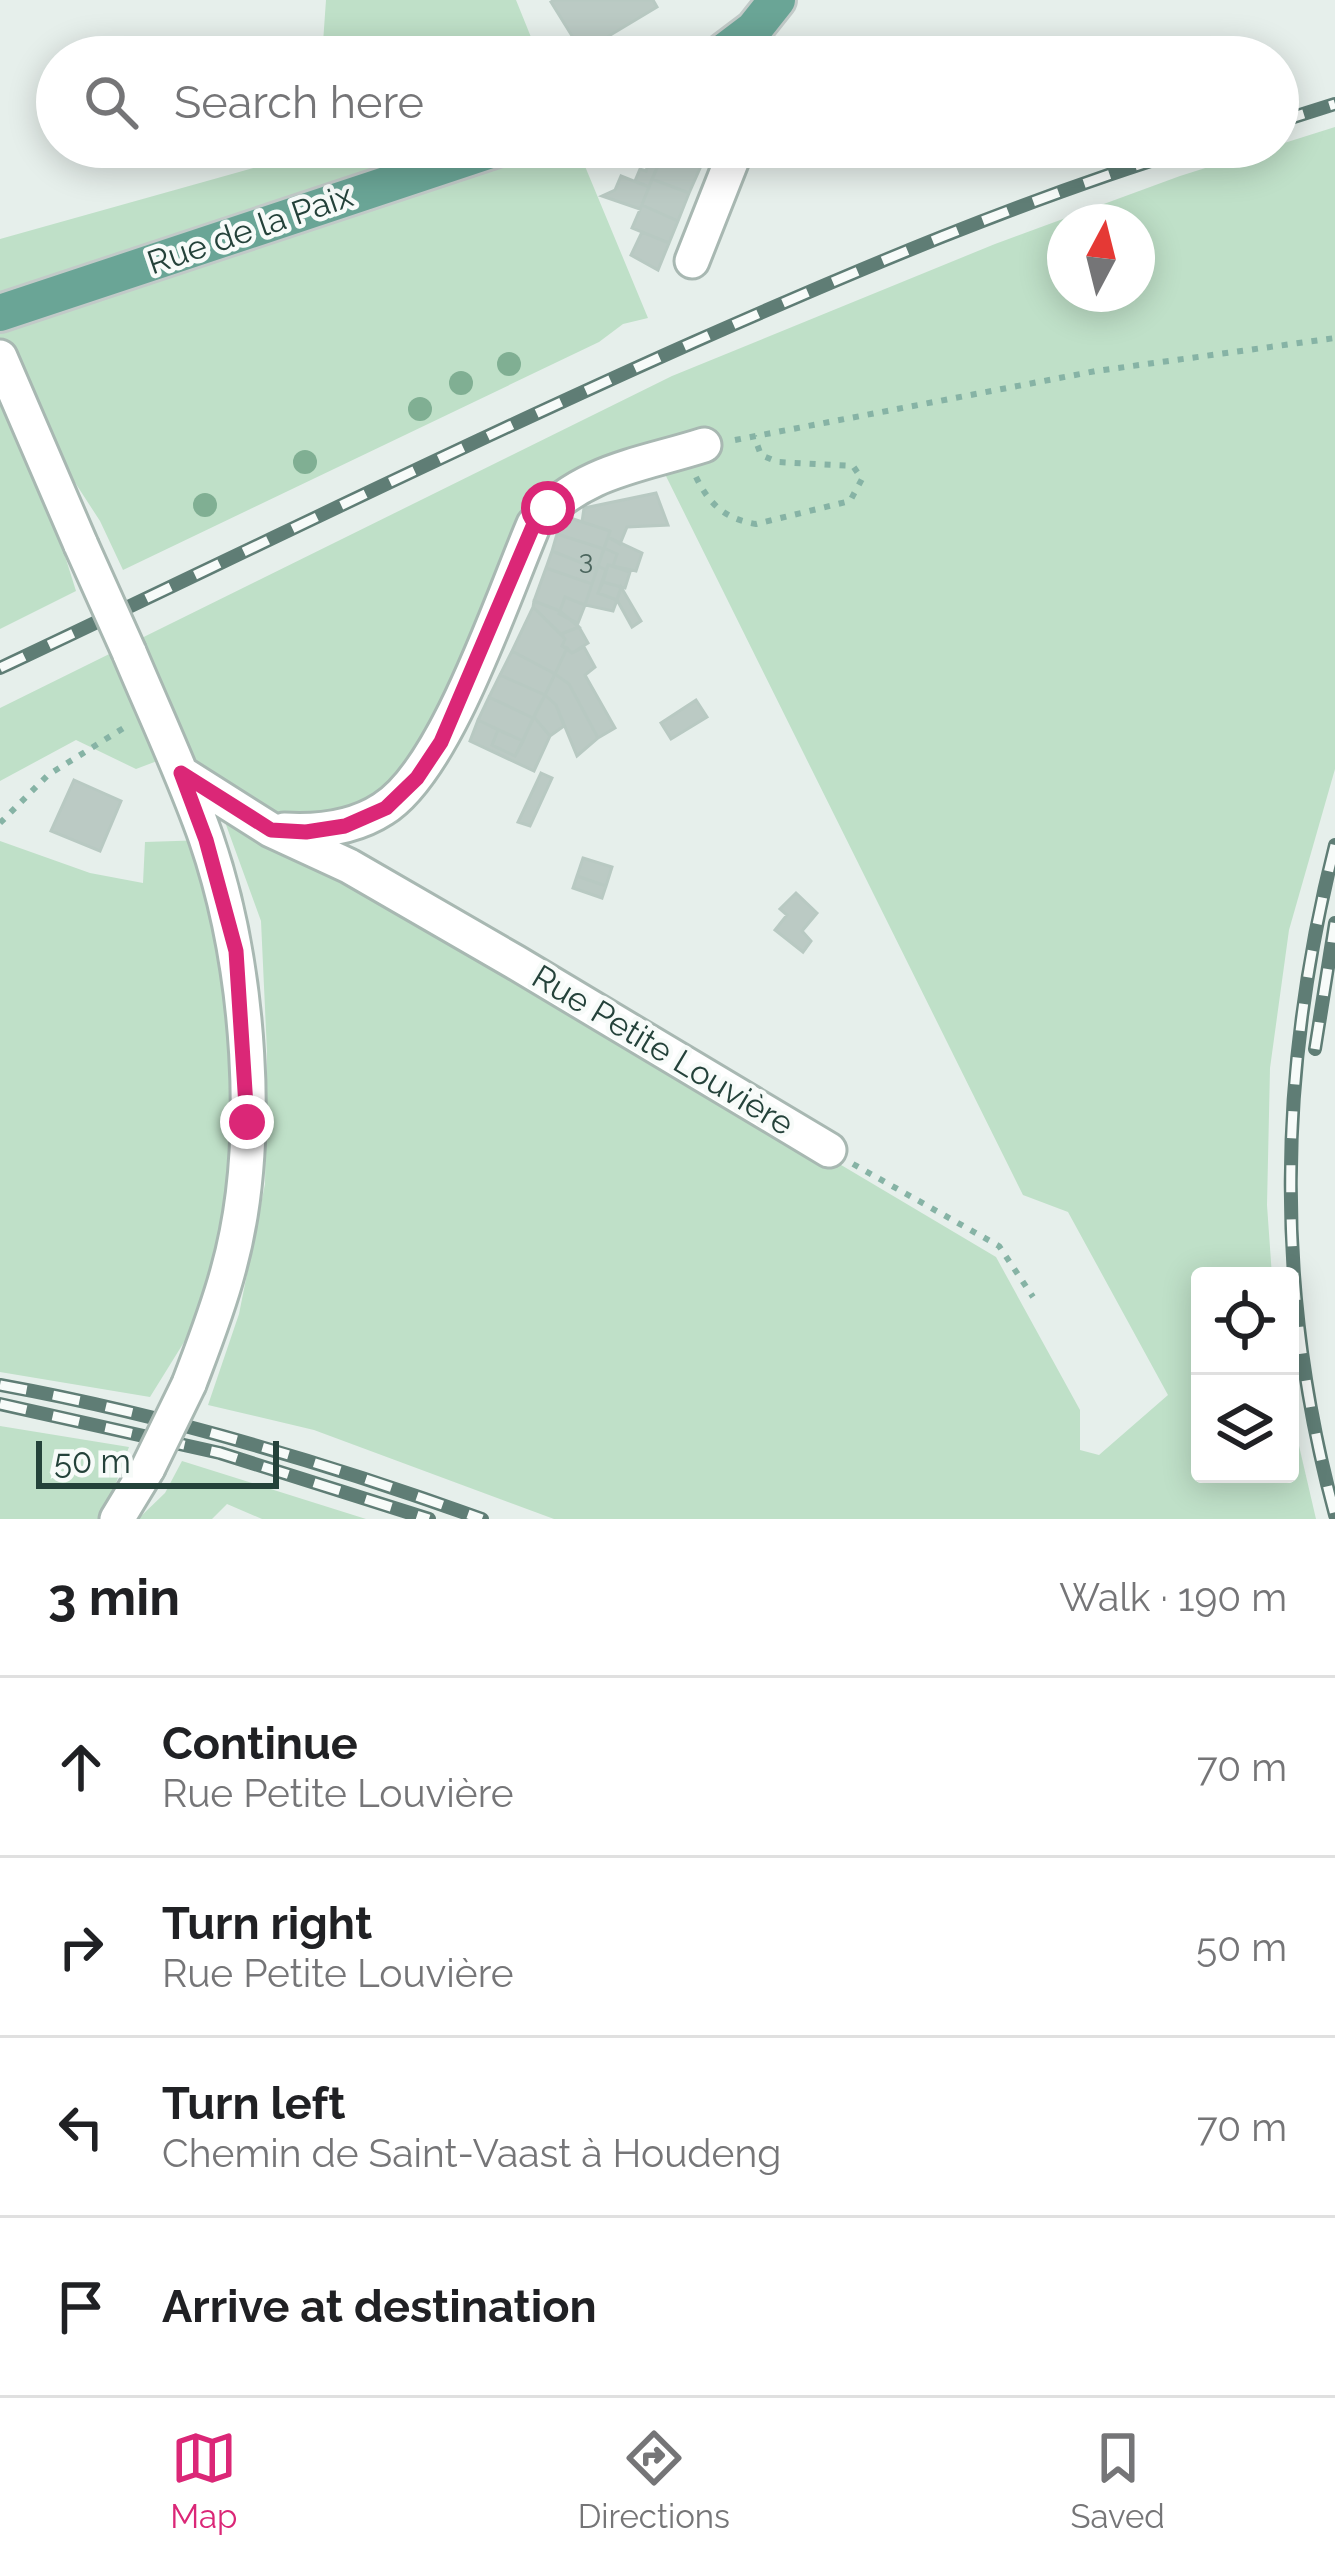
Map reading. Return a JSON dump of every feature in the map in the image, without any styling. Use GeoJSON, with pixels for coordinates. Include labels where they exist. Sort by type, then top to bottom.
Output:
{"type":"FeatureCollection","features":[{"type":"Feature","properties":{"kind":"main road"},"geometry":{"type":"LineString","coordinates":[[760,36],[777,0]]}},
{"type":"Feature","properties":{"kind":"main road","name":"Rue de la Paix"},"geometry":{"type":"LineString","coordinates":[[0,313],[437,168]]}},
{"type":"Feature","properties":{"kind":"street"},"geometry":{"type":"LineString","coordinates":[[692,261],[729,168]]}},
{"type":"Feature","properties":{"kind":"street"},"geometry":{"type":"LineString","coordinates":[[0,357],[181,773],[206,840],[236,951],[247,1122],[230,1268],[189,1384],[117,1519]]}},
{"type":"Feature","properties":{"kind":"street"},"geometry":{"type":"LineString","coordinates":[[271,830],[306,832],[345,826],[386,808],[417,778],[441,742],[534,524],[570,489],[595,476],[700,461]]}},
{"type":"Feature","properties":{"kind":"street","name":"Rue Petite Louvière"},"geometry":{"type":"LineString","coordinates":[[181,773],[271,830],[349,866],[830,1150]]}},
{"type":"Feature","properties":{"kind":"path"},"geometry":{"type":"LineString","coordinates":[[700,461],[707,501],[742,522],[756,524],[850,501],[862,479],[853,466],[778,462],[761,454],[754,436],[1096,371],[1335,338]]}},
{"type":"Feature","properties":{"kind":"path"},"geometry":{"type":"LineString","coordinates":[[0,823],[48,775],[87,747],[155,714]]}},
{"type":"Feature","properties":{"kind":"path","name":"Rue Petite Louvière"},"geometry":{"type":"LineString","coordinates":[[830,1150],[999,1246],[1033,1297]]}},
{"type":"Feature","properties":{"kind":"green space"},"geometry":{"type":"Polygon","coordinates":[[[326,0],[516,0],[531,36],[323,36],[326,0]]]}},
{"type":"Feature","properties":{"kind":"green space"},"geometry":{"type":"Polygon","coordinates":[[[1335,127],[1335,769],[1289,930],[1270,1068],[1267,1205],[1271,1267],[1191,1267],[1191,1483],[1299,1483],[1299,1446],[1316,1519],[554,1519],[314,1430],[208,1405],[239,1314],[265,1184],[267,1052],[261,921],[225,822],[343,869],[996,1257],[1080,1410],[1080,1450],[1099,1455],[1168,1395],[1068,1212],[1023,1195],[658,460],[570,489],[417,778],[306,831],[173,755],[136,769],[76,740],[0,781],[0,708],[672,376],[1047,225],[1047,312],[1155,312],[1155,204],[1104,204],[1205,168],[1299,168],[1299,138],[1335,127]]]}},
{"type":"Feature","properties":{"kind":"green space"},"geometry":{"type":"Polygon","coordinates":[[[253,168],[586,168],[648,318],[623,324],[599,342],[123,570],[100,521],[11,384],[76,591],[0,629],[0,239],[253,168]]]}},
{"type":"Feature","properties":{"kind":"green space"},"geometry":{"type":"Polygon","coordinates":[[[206,840],[236,951],[230,1268],[150,1397],[0,1372],[0,841],[90,873],[143,883],[145,842],[206,840]]]}},
{"type":"Feature","properties":{"kind":"green space"},"geometry":{"type":"Polygon","coordinates":[[[0,1426],[129,1447],[103,1519],[0,1519],[0,1426]]]}},
{"type":"Feature","properties":{"kind":"green space"},"geometry":{"type":"Polygon","coordinates":[[[182,1461],[366,1519],[262,1519],[227,1504],[212,1519],[138,1519],[165,1493],[182,1461]]]}},
{"type":"Feature","properties":{"kind":"building"},"geometry":{"type":"Polygon","coordinates":[[[653,0],[657,7],[609,36],[572,36],[551,2],[653,0]]]}},
{"type":"Feature","properties":{"kind":"building"},"geometry":{"type":"Polygon","coordinates":[[[657,168],[700,168],[689,193],[652,179],[657,168]]]}},
{"type":"Feature","properties":{"kind":"building"},"geometry":{"type":"Polygon","coordinates":[[[657,168],[649,187],[635,181],[640,169],[657,168]]]}},
{"type":"Feature","properties":{"kind":"building"},"geometry":{"type":"Polygon","coordinates":[[[621,176],[649,187],[640,209],[602,196],[615,190],[621,176]]]}},
{"type":"Feature","properties":{"kind":"building"},"geometry":{"type":"Polygon","coordinates":[[[652,179],[689,193],[678,221],[642,205],[652,179]]]}},
{"type":"Feature","properties":{"kind":"building"},"geometry":{"type":"Polygon","coordinates":[[[642,205],[678,221],[669,243],[632,228],[642,205]]]}},
{"type":"Feature","properties":{"kind":"building"},"geometry":{"type":"Polygon","coordinates":[[[642,232],[669,243],[658,270],[631,255],[642,232]]]}},
{"type":"Feature","properties":{"kind":"building"},"geometry":{"type":"Polygon","coordinates":[[[656,493],[668,525],[627,527],[620,544],[608,537],[610,531],[582,522],[584,508],[656,493]]]}},
{"type":"Feature","properties":{"kind":"building"},"geometry":{"type":"Polygon","coordinates":[[[564,516],[610,531],[604,549],[557,534],[564,516]]]}},
{"type":"Feature","properties":{"kind":"building"},"geometry":{"type":"Polygon","coordinates":[[[557,534],[604,549],[597,569],[552,551],[557,534]]]}},
{"type":"Feature","properties":{"kind":"building"},"geometry":{"type":"Polygon","coordinates":[[[608,537],[642,553],[636,571],[613,566],[617,554],[604,548],[608,537]]]}},
{"type":"Feature","properties":{"kind":"building"},"geometry":{"type":"Polygon","coordinates":[[[604,548],[617,554],[606,570],[598,566],[604,548]]]}},
{"type":"Feature","properties":{"kind":"building"},"geometry":{"type":"Polygon","coordinates":[[[552,551],[597,569],[592,584],[546,568],[552,551]]]}},
{"type":"Feature","properties":{"kind":"building"},"geometry":{"type":"Polygon","coordinates":[[[608,565],[630,572],[625,588],[603,582],[608,565]]]}},
{"type":"Feature","properties":{"kind":"building"},"geometry":{"type":"Polygon","coordinates":[[[598,566],[606,570],[598,593],[617,600],[613,611],[585,605],[598,566]]]}},
{"type":"Feature","properties":{"kind":"building"},"geometry":{"type":"Polygon","coordinates":[[[546,568],[592,584],[585,605],[565,597],[560,611],[534,601],[546,568]]]}},
{"type":"Feature","properties":{"kind":"building"},"geometry":{"type":"Polygon","coordinates":[[[603,582],[621,587],[617,600],[598,593],[603,582]]]}},
{"type":"Feature","properties":{"kind":"building"},"geometry":{"type":"Polygon","coordinates":[[[621,587],[641,621],[632,627],[617,600],[621,587]]]}},
{"type":"Feature","properties":{"kind":"building"},"geometry":{"type":"Polygon","coordinates":[[[565,597],[585,605],[578,623],[559,614],[565,597]]]}},
{"type":"Feature","properties":{"kind":"building"},"geometry":{"type":"Polygon","coordinates":[[[534,601],[560,611],[579,627],[561,634],[533,607],[534,601]]]}},
{"type":"Feature","properties":{"kind":"building"},"geometry":{"type":"Polygon","coordinates":[[[533,607],[565,639],[562,646],[567,648],[555,674],[512,651],[533,607]]]}},
{"type":"Feature","properties":{"kind":"building"},"geometry":{"type":"Polygon","coordinates":[[[579,627],[588,643],[572,653],[562,646],[561,634],[579,627]]]}},
{"type":"Feature","properties":{"kind":"building"},"geometry":{"type":"Polygon","coordinates":[[[584,647],[595,667],[585,675],[615,728],[598,738],[569,684],[555,674],[567,648],[572,653],[584,647]]]}},
{"type":"Feature","properties":{"kind":"building"},"geometry":{"type":"Polygon","coordinates":[[[512,651],[555,674],[545,695],[500,675],[512,651]]]}},
{"type":"Feature","properties":{"kind":"building"},"geometry":{"type":"Polygon","coordinates":[[[555,674],[569,684],[598,738],[577,756],[556,705],[545,695],[555,674]]]}},
{"type":"Feature","properties":{"kind":"building"},"geometry":{"type":"Polygon","coordinates":[[[500,675],[545,695],[533,718],[489,697],[500,675]]]}},
{"type":"Feature","properties":{"kind":"building"},"geometry":{"type":"Polygon","coordinates":[[[545,695],[556,705],[564,726],[550,736],[534,717],[545,695]]]}},
{"type":"Feature","properties":{"kind":"building"},"geometry":{"type":"Polygon","coordinates":[[[489,697],[533,718],[523,741],[478,720],[489,697]]]}},
{"type":"Feature","properties":{"kind":"building"},"geometry":{"type":"Polygon","coordinates":[[[696,700],[707,717],[671,739],[661,723],[696,700]]]}},
{"type":"Feature","properties":{"kind":"building"},"geometry":{"type":"Polygon","coordinates":[[[534,717],[550,736],[534,771],[470,741],[478,720],[498,730],[492,745],[515,756],[534,717]]]}},
{"type":"Feature","properties":{"kind":"building"},"geometry":{"type":"Polygon","coordinates":[[[498,730],[523,741],[515,756],[492,745],[498,730]]]}},
{"type":"Feature","properties":{"kind":"building"},"geometry":{"type":"Polygon","coordinates":[[[541,773],[552,778],[530,826],[518,822],[541,773]]]}},
{"type":"Feature","properties":{"kind":"building"},"geometry":{"type":"Polygon","coordinates":[[[74,780],[121,801],[100,851],[51,831],[74,780]]]}},
{"type":"Feature","properties":{"kind":"building"},"geometry":{"type":"Polygon","coordinates":[[[583,858],[612,867],[606,886],[577,876],[583,858]]]}},
{"type":"Feature","properties":{"kind":"building"},"geometry":{"type":"Polygon","coordinates":[[[577,876],[606,886],[602,898],[573,888],[577,876]]]}},
{"type":"Feature","properties":{"kind":"building"},"geometry":{"type":"Polygon","coordinates":[[[796,893],[817,913],[802,931],[811,941],[803,952],[775,930],[787,915],[780,909],[796,893]]]}},
{"type":"Feature","properties":{"kind":"railway"},"geometry":{"type":"LineString","coordinates":[[1299,115],[1335,104]]}},
{"type":"Feature","properties":{"kind":"railway"},"geometry":{"type":"LineString","coordinates":[[0,668],[519,421],[755,315],[879,262],[1128,168]]}},
{"type":"Feature","properties":{"kind":"railway"},"geometry":{"type":"LineString","coordinates":[[1335,845],[1302,1013],[1291,1180],[1301,1347],[1335,1515]]}},
{"type":"Feature","properties":{"kind":"railway"},"geometry":{"type":"LineString","coordinates":[[1315,1049],[1335,923]]}},
{"type":"Feature","properties":{"kind":"railway"},"geometry":{"type":"LineString","coordinates":[[0,1385],[244,1442],[482,1519]]}},
{"type":"Feature","properties":{"kind":"railway"},"geometry":{"type":"LineString","coordinates":[[0,1404],[220,1453],[429,1519]]}},
{"type":"Feature","properties":{"kind":"route"},"geometry":{"type":"LineString","coordinates":[[247,1122],[236,951],[223,895],[181,773],[271,830],[306,832],[345,826],[386,808],[417,778],[441,742],[534,524],[548,508]]}}]}
